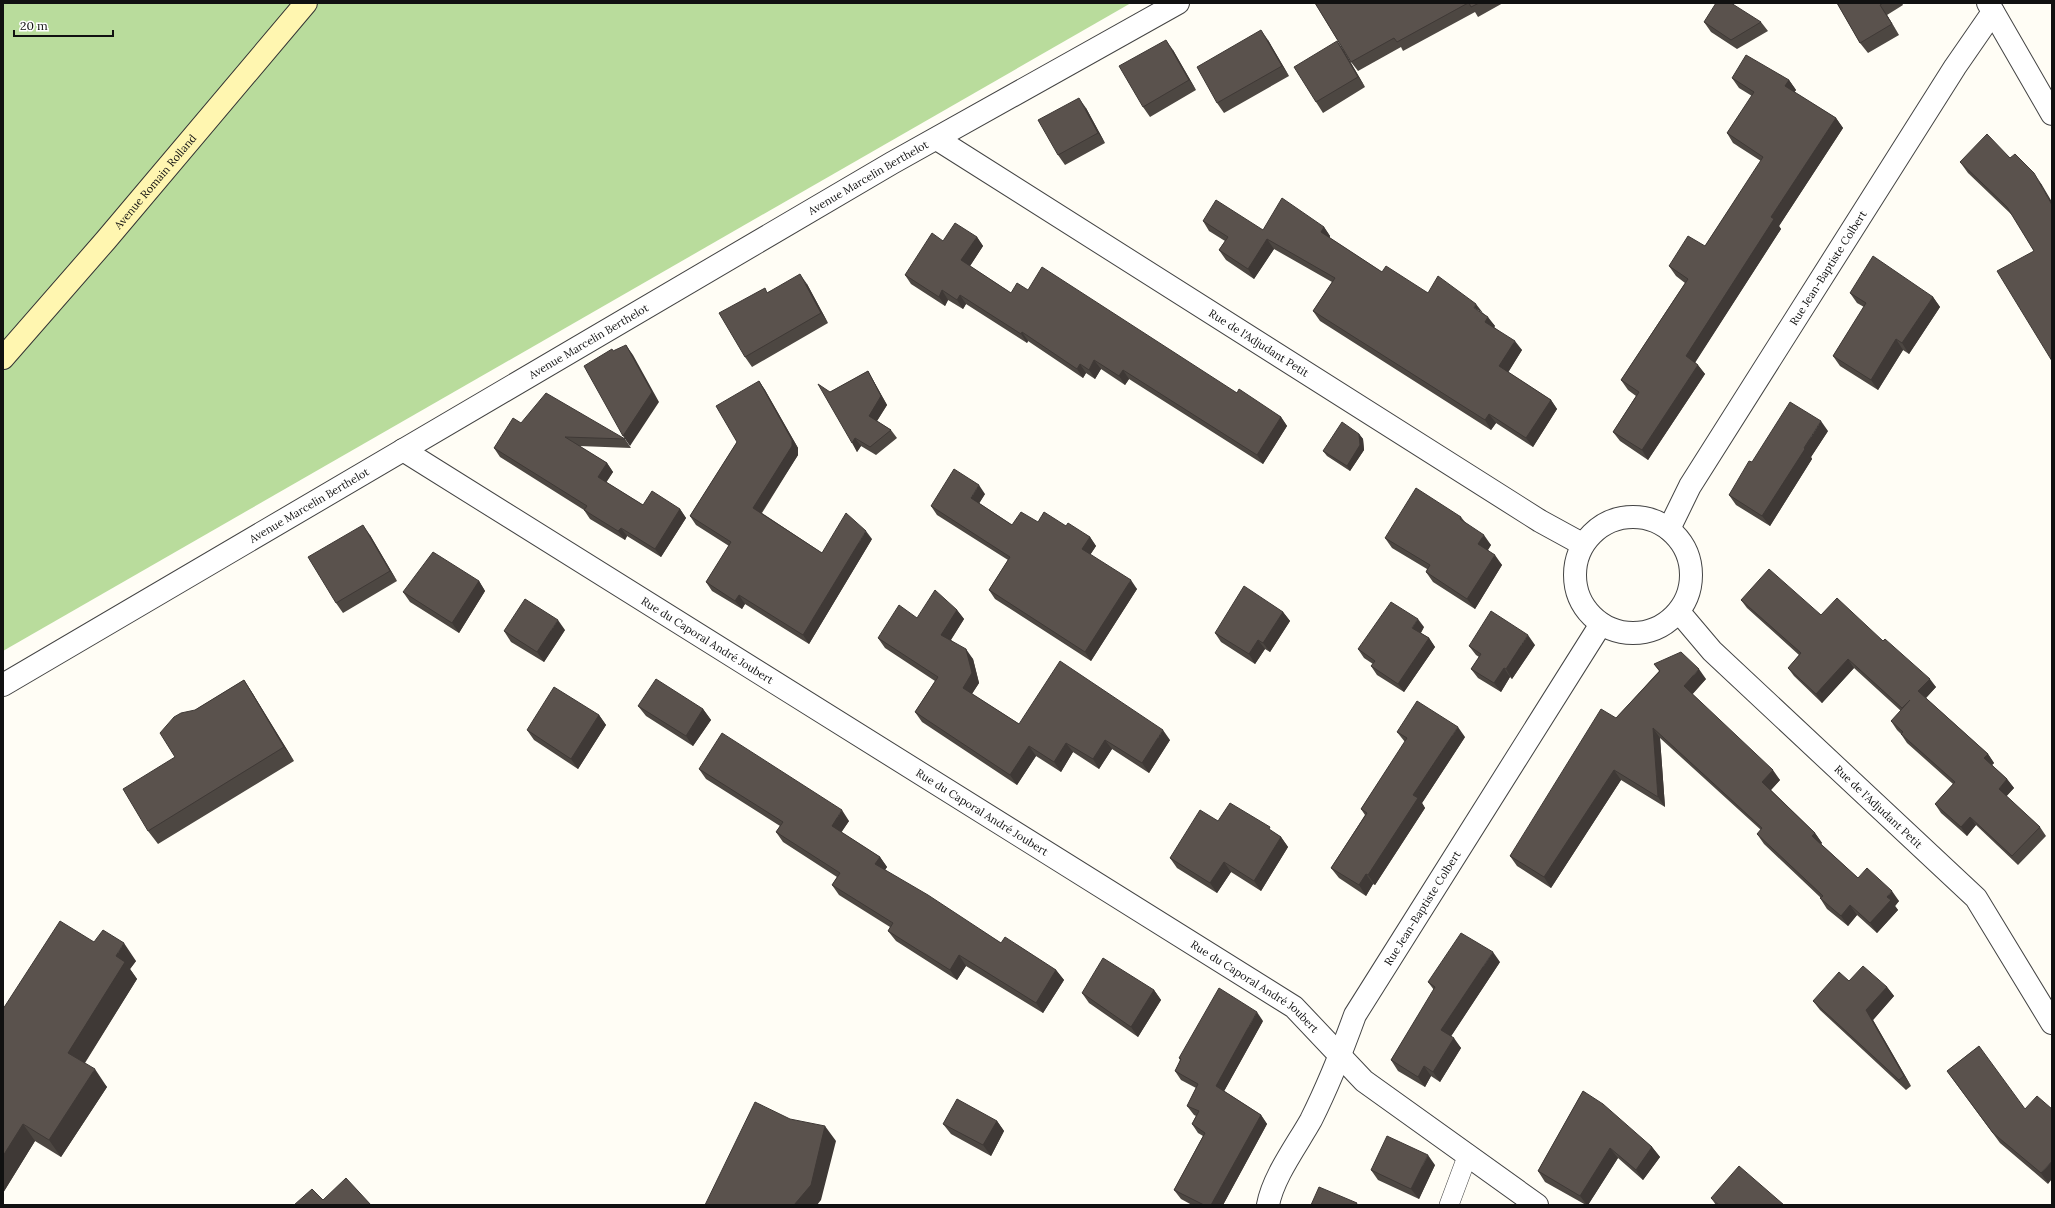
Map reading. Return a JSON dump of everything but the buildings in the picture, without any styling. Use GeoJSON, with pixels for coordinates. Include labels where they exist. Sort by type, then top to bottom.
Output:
{"type":"FeatureCollection","features":[{"type":"Feature","properties":{"kind":"main road","name":"Avenue Romain Rolland"},"geometry":{"type":"LineString","coordinates":[[3,358],[106,240],[306,3]]}},
{"type":"Feature","properties":{"kind":"street","name":"Avenue Marcelin Berthelot"},"geometry":{"type":"LineString","coordinates":[[3,686],[403,450],[937,139],[1178,3]]}},
{"type":"Feature","properties":{"kind":"street"},"geometry":{"type":"LineString","coordinates":[[1991,8],[2052,114]]}},
{"type":"Feature","properties":{"kind":"street","name":"Rue Jean-Baptiste Colbert"},"geometry":{"type":"LineString","coordinates":[[1669,528],[1690,486],[1951,74],[1991,8]]}},
{"type":"Feature","properties":{"kind":"street","name":"Rue de l'Adjudant Petit"},"geometry":{"type":"LineString","coordinates":[[937,139],[1540,522],[1582,544]]}},
{"type":"Feature","properties":{"kind":"street","name":"Rue du Caporal André Joubert"},"geometry":{"type":"LineString","coordinates":[[403,450],[1294,1007],[1340,1057],[1364,1080],[1468,1154],[1528,1202]]}},
{"type":"Feature","properties":{"kind":"street"},"geometry":{"type":"LineString","coordinates":[[1632,516],[1652,519],[1669,528],[1682,542],[1690,559],[1690,584],[1688,596],[1679,612],[1666,624],[1633,634],[1616,631],[1601,624],[1588,612],[1578,596],[1574,579],[1576,561],[1582,544],[1595,529],[1613,519],[1632,516]]}},
{"type":"Feature","properties":{"kind":"street","name":"Rue de l'Adjudant Petit"},"geometry":{"type":"LineString","coordinates":[[1679,612],[1712,651],[1976,898],[2052,1023]]}},
{"type":"Feature","properties":{"kind":"street","name":"Rue Jean-Baptiste Colbert"},"geometry":{"type":"LineString","coordinates":[[1268,1205],[1276,1182],[1311,1119],[1340,1057],[1355,1015],[1601,624]]}},
{"type":"Feature","properties":{"kind":"lane"},"geometry":{"type":"LineString","coordinates":[[1449,1205],[1468,1154]]}},
{"type":"Feature","properties":{"kind":"green space"},"geometry":{"type":"Polygon","coordinates":[[[3,3],[1131,3],[3,651],[3,3]]]}}]}
